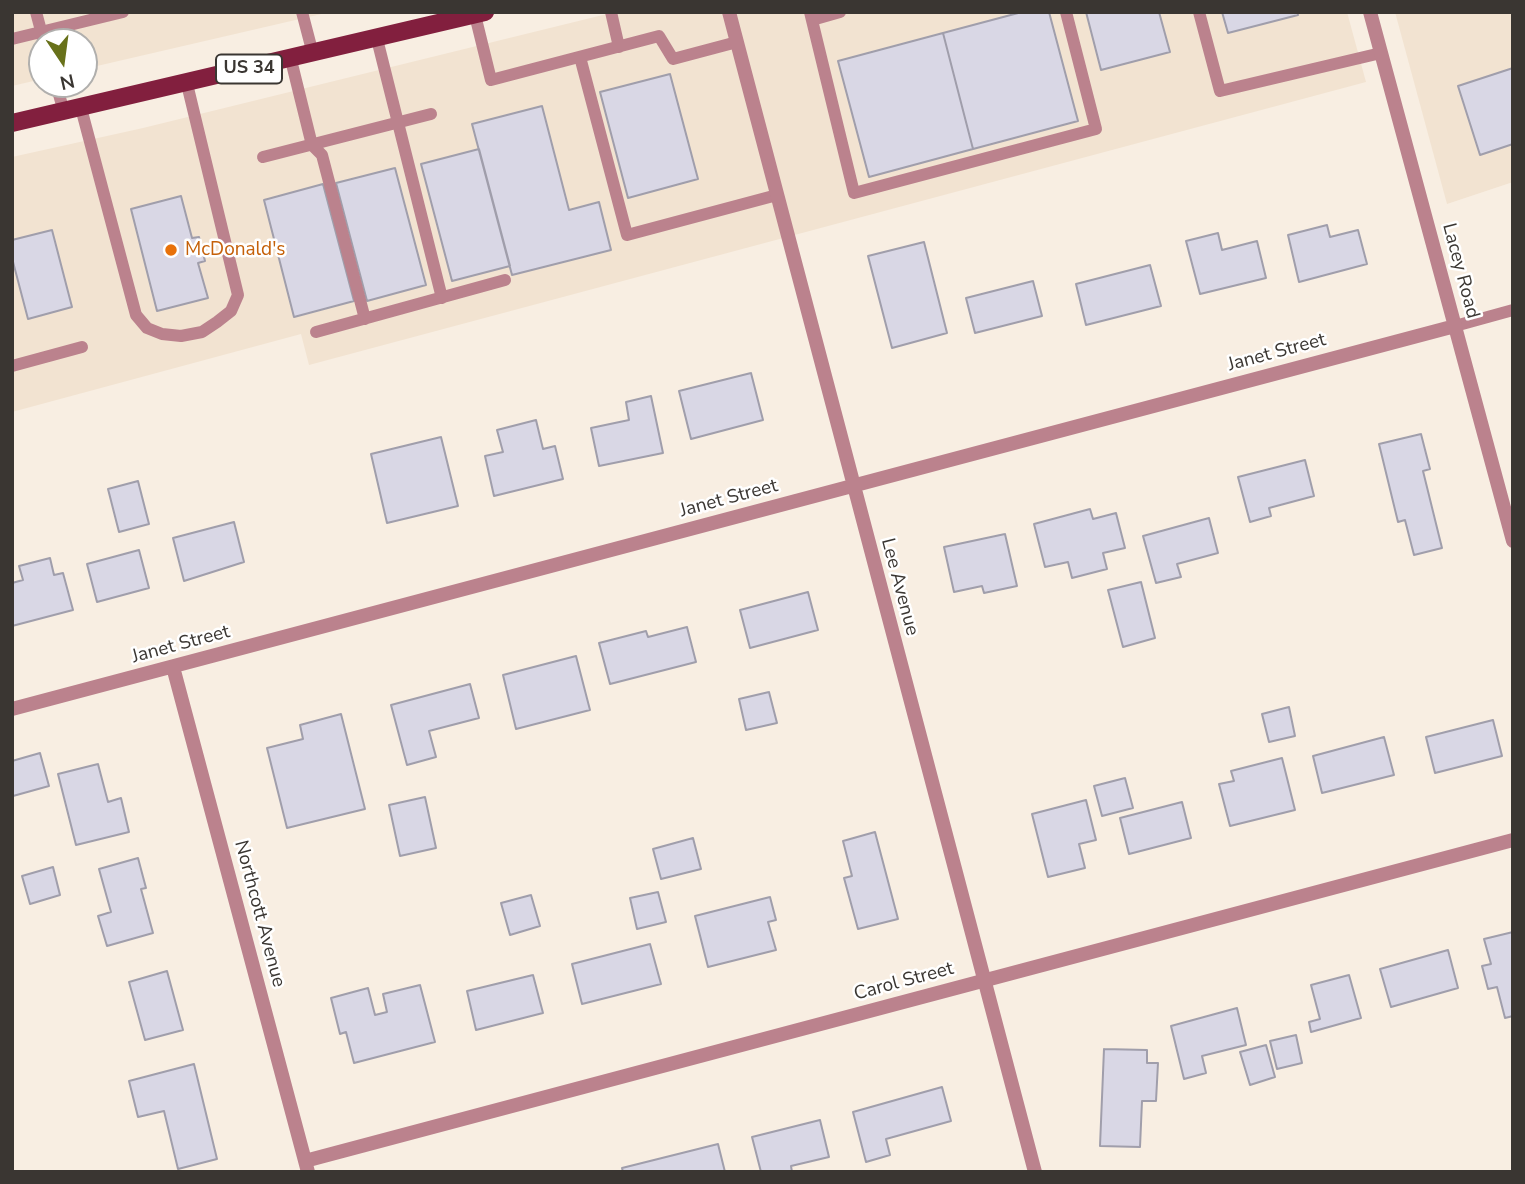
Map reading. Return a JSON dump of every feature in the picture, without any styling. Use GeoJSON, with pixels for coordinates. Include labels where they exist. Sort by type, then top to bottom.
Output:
{"type":"FeatureCollection","features":[{"type":"Feature","properties":{"kind":"main road","name":"US 34"},"geometry":{"type":"LineString","coordinates":[[12,123],[377,39],[432,19],[480,14]]}},
{"type":"Feature","properties":{"kind":"street","name":"Lee Avenue"},"geometry":{"type":"LineString","coordinates":[[729,12],[1035,1172]]}},
{"type":"Feature","properties":{"kind":"street","name":"Lacey Road"},"geometry":{"type":"LineString","coordinates":[[1370,12],[1513,541]]}},
{"type":"Feature","properties":{"kind":"street","name":"Janet Street"},"geometry":{"type":"LineString","coordinates":[[12,709],[1455,326]]}},
{"type":"Feature","properties":{"kind":"street","name":"Northcott Avenue"},"geometry":{"type":"LineString","coordinates":[[173,667],[306,1167]]}},
{"type":"Feature","properties":{"kind":"street","name":"Carol Street"},"geometry":{"type":"LineString","coordinates":[[306,1167],[984,981],[1513,840]]}},
{"type":"Feature","properties":{"kind":"lane"},"geometry":{"type":"LineString","coordinates":[[72,28],[123,12]]}},
{"type":"Feature","properties":{"kind":"lane"},"geometry":{"type":"LineString","coordinates":[[302,12],[313,54]]}},
{"type":"Feature","properties":{"kind":"lane"},"geometry":{"type":"LineString","coordinates":[[611,12],[619,47]]}},
{"type":"Feature","properties":{"kind":"lane"},"geometry":{"type":"LineString","coordinates":[[840,12],[811,16],[855,193],[1096,129],[1066,12]]}},
{"type":"Feature","properties":{"kind":"lane"},"geometry":{"type":"LineString","coordinates":[[1199,12],[1220,91],[1381,53]]}},
{"type":"Feature","properties":{"kind":"lane"},"geometry":{"type":"LineString","coordinates":[[480,14],[492,80],[659,36],[673,59],[737,41]]}},
{"type":"Feature","properties":{"kind":"lane"},"geometry":{"type":"LineString","coordinates":[[377,39],[442,298]]}},
{"type":"Feature","properties":{"kind":"lane"},"geometry":{"type":"LineString","coordinates":[[580,57],[627,235],[777,195]]}},
{"type":"Feature","properties":{"kind":"lane"},"geometry":{"type":"LineString","coordinates":[[291,60],[312,145],[322,155],[365,319]]}},
{"type":"Feature","properties":{"kind":"lane"},"geometry":{"type":"LineString","coordinates":[[65,98],[72,110],[136,315],[147,328],[162,334],[181,336],[202,331],[231,312],[238,295],[187,83]]}},
{"type":"Feature","properties":{"kind":"lane"},"geometry":{"type":"LineString","coordinates":[[263,157],[432,114]]}},
{"type":"Feature","properties":{"kind":"lane"},"geometry":{"type":"LineString","coordinates":[[316,332],[505,280]]}},
{"type":"Feature","properties":{"kind":"lane"},"geometry":{"type":"LineString","coordinates":[[1455,326],[1513,310]]}},
{"type":"Feature","properties":{"kind":"lane"},"geometry":{"type":"LineString","coordinates":[[12,366],[82,347]]}},
{"type":"Feature","properties":{"kind":"shaded area"},"geometry":{"type":"Polygon","coordinates":[[[12,12],[330,12],[98,66],[98,28],[28,28],[28,82],[12,86],[12,12]]]}},
{"type":"Feature","properties":{"kind":"shaded area"},"geometry":{"type":"Polygon","coordinates":[[[615,12],[1347,12],[1366,82],[309,365],[301,334],[12,412],[12,157],[143,128],[615,12]]]}},
{"type":"Feature","properties":{"kind":"shaded area"},"geometry":{"type":"Polygon","coordinates":[[[1395,12],[1513,12],[1513,182],[1447,204],[1395,12]]]}},
{"type":"Feature","properties":{"kind":"building"},"geometry":{"type":"Polygon","coordinates":[[[1022,12],[1049,12],[1078,121],[973,149],[943,33],[1022,12]]]}},
{"type":"Feature","properties":{"kind":"building"},"geometry":{"type":"Polygon","coordinates":[[[1086,12],[1159,12],[1170,52],[1101,70],[1086,12]]]}},
{"type":"Feature","properties":{"kind":"building"},"geometry":{"type":"Polygon","coordinates":[[[1222,12],[1297,12],[1298,15],[1228,33],[1222,12]]]}},
{"type":"Feature","properties":{"kind":"building"},"geometry":{"type":"Polygon","coordinates":[[[943,33],[973,149],[869,177],[838,61],[943,33]]]}},
{"type":"Feature","properties":{"kind":"building"},"geometry":{"type":"Polygon","coordinates":[[[1513,68],[1513,144],[1480,155],[1458,86],[1513,68]]]}},
{"type":"Feature","properties":{"kind":"building"},"geometry":{"type":"Polygon","coordinates":[[[670,74],[698,179],[628,198],[600,92],[670,74]]]}},
{"type":"Feature","properties":{"kind":"building"},"geometry":{"type":"Polygon","coordinates":[[[542,106],[569,210],[599,202],[611,250],[512,275],[472,124],[542,106]]]}},
{"type":"Feature","properties":{"kind":"building"},"geometry":{"type":"Polygon","coordinates":[[[479,149],[510,266],[452,281],[421,164],[479,149]]]}},
{"type":"Feature","properties":{"kind":"building"},"geometry":{"type":"Polygon","coordinates":[[[395,168],[426,285],[367,301],[336,183],[395,168]]]}},
{"type":"Feature","properties":{"kind":"building"},"geometry":{"type":"Polygon","coordinates":[[[323,184],[354,301],[294,317],[264,200],[323,184]]]}},
{"type":"Feature","properties":{"kind":"building","name":"McDonald's"},"geometry":{"type":"Polygon","coordinates":[[[181,196],[192,238],[199,237],[205,261],[198,263],[208,298],[157,311],[131,209],[181,196]]]}},
{"type":"Feature","properties":{"kind":"building"},"geometry":{"type":"Polygon","coordinates":[[[1327,225],[1330,237],[1358,230],[1367,264],[1299,282],[1288,235],[1327,225]]]}},
{"type":"Feature","properties":{"kind":"building"},"geometry":{"type":"Polygon","coordinates":[[[52,230],[72,307],[28,319],[12,258],[12,240],[52,230]]]}},
{"type":"Feature","properties":{"kind":"building"},"geometry":{"type":"Polygon","coordinates":[[[1218,233],[1222,250],[1257,241],[1266,278],[1200,294],[1186,241],[1218,233]]]}},
{"type":"Feature","properties":{"kind":"building"},"geometry":{"type":"Polygon","coordinates":[[[924,242],[947,333],[892,348],[868,256],[924,242]]]}},
{"type":"Feature","properties":{"kind":"building"},"geometry":{"type":"Polygon","coordinates":[[[1150,265],[1161,306],[1086,325],[1076,284],[1150,265]]]}},
{"type":"Feature","properties":{"kind":"building"},"geometry":{"type":"Polygon","coordinates":[[[1033,281],[1042,316],[975,333],[966,298],[1033,281]]]}},
{"type":"Feature","properties":{"kind":"building"},"geometry":{"type":"Polygon","coordinates":[[[751,373],[763,420],[691,439],[679,391],[751,373]]]}},
{"type":"Feature","properties":{"kind":"building"},"geometry":{"type":"Polygon","coordinates":[[[651,396],[663,453],[599,466],[591,428],[629,420],[626,402],[651,396]]]}},
{"type":"Feature","properties":{"kind":"building"},"geometry":{"type":"Polygon","coordinates":[[[536,420],[543,449],[555,446],[563,479],[494,496],[485,456],[503,452],[497,430],[536,420]]]}},
{"type":"Feature","properties":{"kind":"building"},"geometry":{"type":"Polygon","coordinates":[[[1421,434],[1430,469],[1423,471],[1442,548],[1414,555],[1405,520],[1398,522],[1379,444],[1421,434]]]}},
{"type":"Feature","properties":{"kind":"building"},"geometry":{"type":"Polygon","coordinates":[[[441,437],[458,506],[387,523],[371,454],[441,437]]]}},
{"type":"Feature","properties":{"kind":"building"},"geometry":{"type":"Polygon","coordinates":[[[1305,460],[1314,496],[1269,508],[1271,516],[1250,522],[1238,477],[1305,460]]]}},
{"type":"Feature","properties":{"kind":"building"},"geometry":{"type":"Polygon","coordinates":[[[138,481],[149,524],[119,532],[108,489],[138,481]]]}},
{"type":"Feature","properties":{"kind":"building"},"geometry":{"type":"Polygon","coordinates":[[[1090,509],[1093,519],[1116,513],[1125,548],[1103,553],[1107,569],[1072,578],[1068,562],[1045,567],[1034,524],[1090,509]]]}},
{"type":"Feature","properties":{"kind":"building"},"geometry":{"type":"Polygon","coordinates":[[[1209,518],[1218,553],[1177,564],[1181,577],[1156,583],[1143,536],[1209,518]]]}},
{"type":"Feature","properties":{"kind":"building"},"geometry":{"type":"Polygon","coordinates":[[[234,522],[244,562],[184,581],[173,538],[234,522]]]}},
{"type":"Feature","properties":{"kind":"building"},"geometry":{"type":"Polygon","coordinates":[[[1005,534],[1017,586],[984,593],[982,586],[954,592],[944,547],[1005,534]]]}},
{"type":"Feature","properties":{"kind":"building"},"geometry":{"type":"Polygon","coordinates":[[[139,550],[149,588],[97,602],[87,564],[139,550]]]}},
{"type":"Feature","properties":{"kind":"building"},"geometry":{"type":"Polygon","coordinates":[[[50,558],[54,575],[63,573],[73,610],[12,626],[12,583],[23,580],[19,566],[50,558]]]}},
{"type":"Feature","properties":{"kind":"building"},"geometry":{"type":"Polygon","coordinates":[[[1141,582],[1155,638],[1123,647],[1108,590],[1141,582]]]}},
{"type":"Feature","properties":{"kind":"building"},"geometry":{"type":"Polygon","coordinates":[[[808,592],[818,630],[750,648],[740,610],[808,592]]]}},
{"type":"Feature","properties":{"kind":"building"},"geometry":{"type":"Polygon","coordinates":[[[687,627],[696,662],[610,684],[599,643],[646,631],[648,637],[687,627]]]}},
{"type":"Feature","properties":{"kind":"building"},"geometry":{"type":"Polygon","coordinates":[[[576,656],[590,710],[516,729],[503,675],[576,656]]]}},
{"type":"Feature","properties":{"kind":"building"},"geometry":{"type":"Polygon","coordinates":[[[470,684],[479,718],[429,731],[436,757],[407,765],[391,705],[470,684]]]}},
{"type":"Feature","properties":{"kind":"building"},"geometry":{"type":"Polygon","coordinates":[[[769,692],[777,723],[746,730],[739,699],[769,692]]]}},
{"type":"Feature","properties":{"kind":"building"},"geometry":{"type":"Polygon","coordinates":[[[1289,707],[1295,736],[1269,742],[1262,714],[1289,707]]]}},
{"type":"Feature","properties":{"kind":"building"},"geometry":{"type":"Polygon","coordinates":[[[341,714],[365,809],[287,828],[267,748],[303,739],[300,725],[341,714]]]}},
{"type":"Feature","properties":{"kind":"building"},"geometry":{"type":"Polygon","coordinates":[[[1493,720],[1502,756],[1435,773],[1426,737],[1493,720]]]}},
{"type":"Feature","properties":{"kind":"building"},"geometry":{"type":"Polygon","coordinates":[[[1384,737],[1394,775],[1322,793],[1313,756],[1384,737]]]}},
{"type":"Feature","properties":{"kind":"building"},"geometry":{"type":"Polygon","coordinates":[[[40,753],[49,786],[13,796],[12,761],[40,753]]]}},
{"type":"Feature","properties":{"kind":"building"},"geometry":{"type":"Polygon","coordinates":[[[1282,758],[1295,810],[1230,826],[1219,784],[1234,781],[1231,771],[1282,758]]]}},
{"type":"Feature","properties":{"kind":"building"},"geometry":{"type":"Polygon","coordinates":[[[98,764],[108,802],[121,798],[129,832],[76,845],[58,774],[98,764]]]}},
{"type":"Feature","properties":{"kind":"building"},"geometry":{"type":"Polygon","coordinates":[[[1125,778],[1133,808],[1102,816],[1094,786],[1125,778]]]}},
{"type":"Feature","properties":{"kind":"building"},"geometry":{"type":"Polygon","coordinates":[[[425,797],[436,848],[400,856],[389,805],[425,797]]]}},
{"type":"Feature","properties":{"kind":"building"},"geometry":{"type":"Polygon","coordinates":[[[1086,800],[1096,840],[1079,844],[1085,868],[1048,877],[1032,814],[1086,800]]]}},
{"type":"Feature","properties":{"kind":"building"},"geometry":{"type":"Polygon","coordinates":[[[1182,802],[1191,838],[1129,854],[1120,818],[1182,802]]]}},
{"type":"Feature","properties":{"kind":"building"},"geometry":{"type":"Polygon","coordinates":[[[875,832],[898,919],[858,929],[844,878],[852,876],[843,841],[875,832]]]}},
{"type":"Feature","properties":{"kind":"building"},"geometry":{"type":"Polygon","coordinates":[[[693,838],[701,869],[661,879],[653,849],[693,838]]]}},
{"type":"Feature","properties":{"kind":"building"},"geometry":{"type":"Polygon","coordinates":[[[138,858],[146,888],[141,889],[153,933],[107,946],[98,916],[111,912],[99,869],[138,858]]]}},
{"type":"Feature","properties":{"kind":"building"},"geometry":{"type":"Polygon","coordinates":[[[53,867],[60,895],[30,904],[22,876],[53,867]]]}},
{"type":"Feature","properties":{"kind":"building"},"geometry":{"type":"Polygon","coordinates":[[[658,892],[666,922],[637,929],[630,898],[658,892]]]}},
{"type":"Feature","properties":{"kind":"building"},"geometry":{"type":"Polygon","coordinates":[[[531,895],[540,926],[510,935],[501,903],[531,895]]]}},
{"type":"Feature","properties":{"kind":"building"},"geometry":{"type":"Polygon","coordinates":[[[770,897],[776,920],[768,922],[776,950],[708,967],[695,916],[770,897]]]}},
{"type":"Feature","properties":{"kind":"building"},"geometry":{"type":"Polygon","coordinates":[[[1513,932],[1513,1016],[1505,1018],[1497,987],[1488,989],[1482,966],[1491,964],[1484,939],[1513,932]]]}},
{"type":"Feature","properties":{"kind":"building"},"geometry":{"type":"Polygon","coordinates":[[[650,944],[661,984],[582,1004],[572,964],[650,944]]]}},
{"type":"Feature","properties":{"kind":"building"},"geometry":{"type":"Polygon","coordinates":[[[1448,950],[1458,988],[1391,1007],[1380,969],[1448,950]]]}},
{"type":"Feature","properties":{"kind":"building"},"geometry":{"type":"Polygon","coordinates":[[[167,971],[183,1030],[145,1040],[129,982],[167,971]]]}},
{"type":"Feature","properties":{"kind":"building"},"geometry":{"type":"Polygon","coordinates":[[[533,975],[543,1013],[476,1030],[467,991],[533,975]]]}},
{"type":"Feature","properties":{"kind":"building"},"geometry":{"type":"Polygon","coordinates":[[[1349,975],[1361,1018],[1311,1032],[1309,1022],[1320,1019],[1311,985],[1349,975]]]}},
{"type":"Feature","properties":{"kind":"building"},"geometry":{"type":"Polygon","coordinates":[[[420,985],[435,1042],[354,1063],[346,1032],[340,1034],[331,998],[368,988],[375,1015],[387,1012],[383,994],[420,985]]]}},
{"type":"Feature","properties":{"kind":"building"},"geometry":{"type":"Polygon","coordinates":[[[1237,1008],[1246,1045],[1202,1056],[1206,1073],[1184,1079],[1171,1026],[1237,1008]]]}},
{"type":"Feature","properties":{"kind":"building"},"geometry":{"type":"Polygon","coordinates":[[[1296,1035],[1302,1063],[1277,1069],[1270,1041],[1296,1035]]]}},
{"type":"Feature","properties":{"kind":"building"},"geometry":{"type":"Polygon","coordinates":[[[1266,1045],[1275,1077],[1250,1085],[1240,1052],[1266,1045]]]}},
{"type":"Feature","properties":{"kind":"building"},"geometry":{"type":"Polygon","coordinates":[[[1104,1049],[1147,1050],[1147,1063],[1158,1063],[1156,1101],[1142,1101],[1140,1147],[1100,1146],[1104,1049]]]}},
{"type":"Feature","properties":{"kind":"building"},"geometry":{"type":"Polygon","coordinates":[[[194,1064],[217,1159],[178,1169],[164,1111],[138,1117],[129,1081],[194,1064]]]}},
{"type":"Feature","properties":{"kind":"building"},"geometry":{"type":"Polygon","coordinates":[[[942,1087],[951,1121],[886,1139],[890,1155],[866,1162],[853,1112],[942,1087]]]}},
{"type":"Feature","properties":{"kind":"building"},"geometry":{"type":"Polygon","coordinates":[[[820,1120],[829,1157],[791,1166],[792,1172],[761,1172],[752,1137],[820,1120]]]}},
{"type":"Feature","properties":{"kind":"building"},"geometry":{"type":"Polygon","coordinates":[[[718,1144],[725,1172],[623,1172],[622,1168],[718,1144]]]}},
{"type":"Feature","properties":{"kind":"place","name":"McDonald's"},"geometry":{"type":"Point","coordinates":[171,250]}}]}
